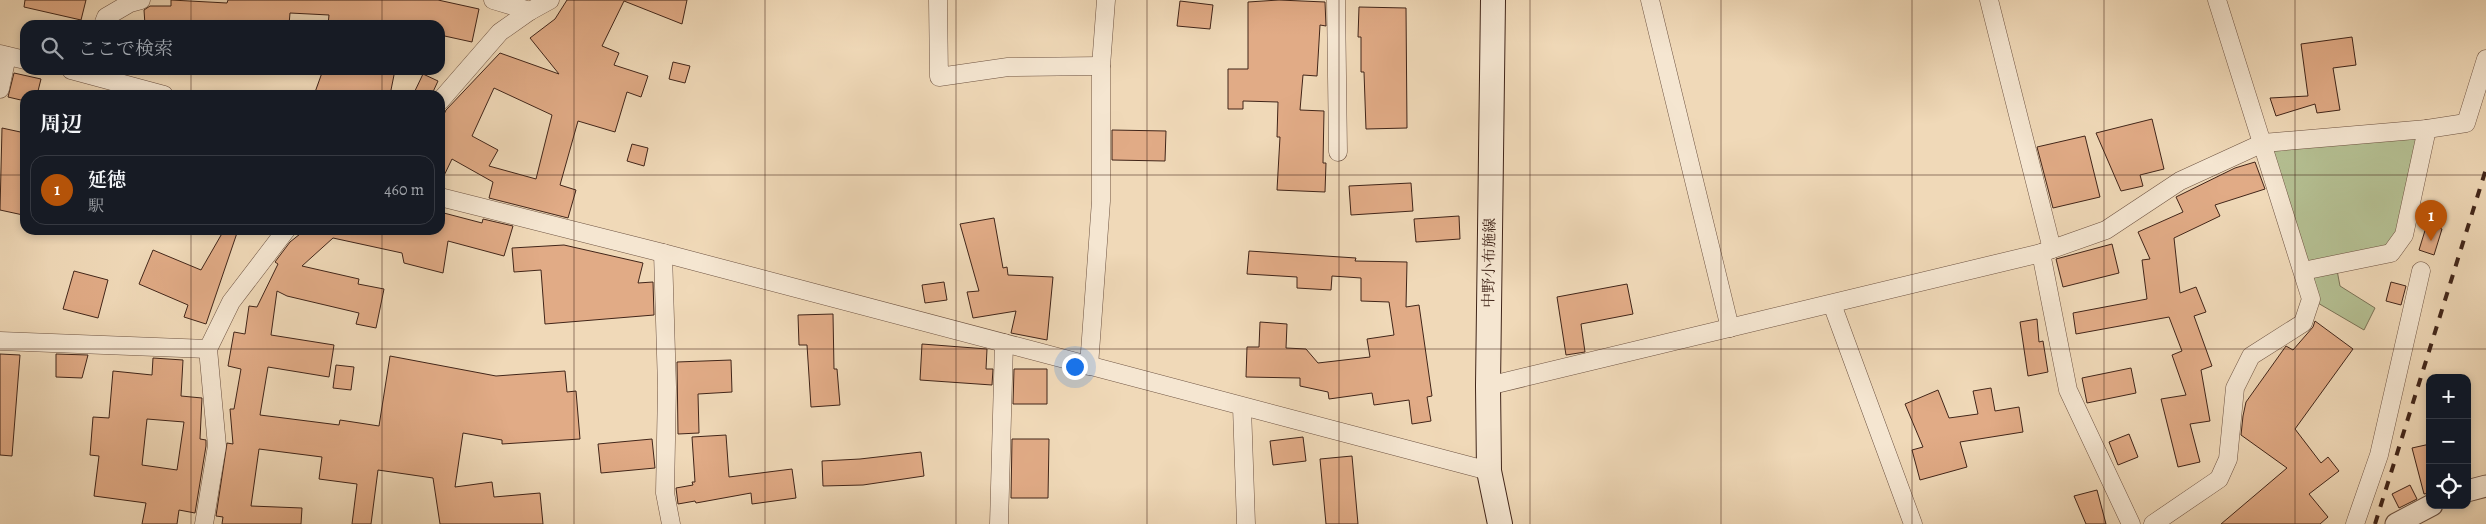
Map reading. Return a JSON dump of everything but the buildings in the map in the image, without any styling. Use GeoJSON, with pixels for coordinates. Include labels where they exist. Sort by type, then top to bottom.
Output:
{"type":"FeatureCollection","features":[{"type":"Feature","properties":{"kind":"main road","name":"中野小布施線"},"geometry":{"type":"LineString","coordinates":[[1493,0],[1488,472],[1500,524]]}},
{"type":"Feature","properties":{"kind":"street"},"geometry":{"type":"LineString","coordinates":[[105,20],[106,17],[130,3],[141,0]]}},
{"type":"Feature","properties":{"kind":"street"},"geometry":{"type":"LineString","coordinates":[[493,0],[530,11]]}},
{"type":"Feature","properties":{"kind":"street"},"geometry":{"type":"LineString","coordinates":[[445,95],[500,32],[530,11],[550,0]]}},
{"type":"Feature","properties":{"kind":"street"},"geometry":{"type":"LineString","coordinates":[[938,0],[939,77],[1008,67],[1101,66]]}},
{"type":"Feature","properties":{"kind":"street"},"geometry":{"type":"LineString","coordinates":[[1089,366],[1101,201],[1101,66],[1106,0]]}},
{"type":"Feature","properties":{"kind":"street"},"geometry":{"type":"LineString","coordinates":[[1336,0],[1338,152]]}},
{"type":"Feature","properties":{"kind":"street"},"geometry":{"type":"LineString","coordinates":[[1650,0],[1730,328]]}},
{"type":"Feature","properties":{"kind":"street"},"geometry":{"type":"LineString","coordinates":[[1989,0],[2046,251],[2068,390],[2131,524]]}},
{"type":"Feature","properties":{"kind":"street"},"geometry":{"type":"LineString","coordinates":[[2152,524],[2219,479],[2228,459],[2234,388],[2251,356],[2302,323],[2311,299],[2217,0]]}},
{"type":"Feature","properties":{"kind":"street"},"geometry":{"type":"LineString","coordinates":[[0,89],[4,55],[20,59]]}},
{"type":"Feature","properties":{"kind":"street"},"geometry":{"type":"LineString","coordinates":[[1488,386],[2046,251],[2106,230],[2180,181],[2263,144],[2427,129],[2466,123],[2486,59]]}},
{"type":"Feature","properties":{"kind":"street"},"geometry":{"type":"LineString","coordinates":[[96,75],[147,90]]}},
{"type":"Feature","properties":{"kind":"street"},"geometry":{"type":"LineString","coordinates":[[2303,271],[2391,253],[2404,235],[2427,129]]}},
{"type":"Feature","properties":{"kind":"street"},"geometry":{"type":"LineString","coordinates":[[445,198],[663,253],[1488,472]]}},
{"type":"Feature","properties":{"kind":"street"},"geometry":{"type":"LineString","coordinates":[[204,524],[217,446],[208,350],[231,302],[282,235]]}},
{"type":"Feature","properties":{"kind":"street"},"geometry":{"type":"LineString","coordinates":[[663,253],[667,387],[665,493],[671,524]]}},
{"type":"Feature","properties":{"kind":"street"},"geometry":{"type":"LineString","coordinates":[[2355,524],[2379,455],[2421,271]]}},
{"type":"Feature","properties":{"kind":"street"},"geometry":{"type":"LineString","coordinates":[[1832,304],[1913,524]]}},
{"type":"Feature","properties":{"kind":"street"},"geometry":{"type":"LineString","coordinates":[[0,341],[208,350]]}},
{"type":"Feature","properties":{"kind":"street"},"geometry":{"type":"LineString","coordinates":[[999,524],[1004,343]]}},
{"type":"Feature","properties":{"kind":"street"},"geometry":{"type":"LineString","coordinates":[[1242,406],[1246,524]]}},
{"type":"Feature","properties":{"kind":"street"},"geometry":{"type":"LineString","coordinates":[[2471,490],[2486,486]]}},
{"type":"Feature","properties":{"kind":"street"},"geometry":{"type":"LineString","coordinates":[[2396,524],[2426,508]]}},
{"type":"Feature","properties":{"kind":"green space"},"geometry":{"type":"Polygon","coordinates":[[[2427,129],[2391,253],[2336,265],[2340,286],[2375,308],[2364,330],[2311,299],[2263,143],[2427,129]]]}},
{"type":"Feature","properties":{"kind":"railway"},"geometry":{"type":"LineString","coordinates":[[2375,524],[2486,169]]}},
{"type":"Feature","properties":{"kind":"place","name":"延徳"},"geometry":{"type":"Point","coordinates":[2431,241]}}]}
